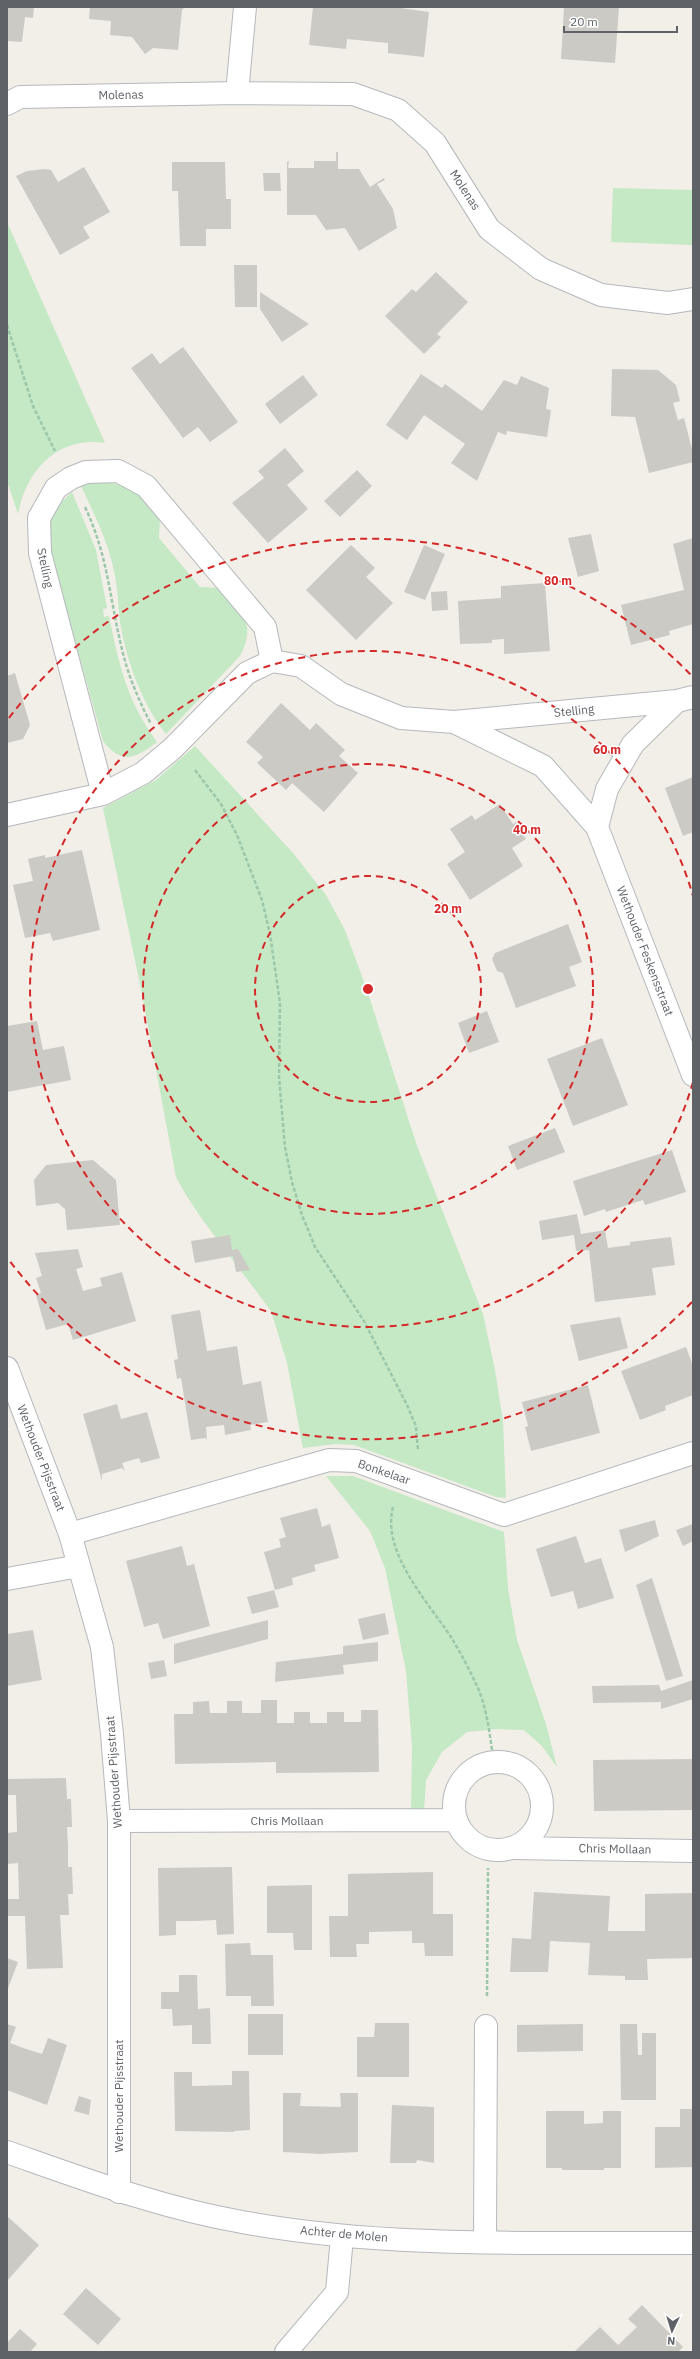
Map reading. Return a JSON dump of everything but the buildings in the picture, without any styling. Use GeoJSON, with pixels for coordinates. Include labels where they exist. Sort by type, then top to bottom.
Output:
{"type":"FeatureCollection","features":[{"type":"Feature","properties":{"kind":"street"},"geometry":{"type":"LineString","coordinates":[[237,93],[245,7]]}},
{"type":"Feature","properties":{"kind":"street","name":"Molenas"},"geometry":{"type":"LineString","coordinates":[[7,104],[20,97],[237,93],[353,94],[398,110],[434,143],[489,228],[541,268],[602,295],[668,302],[693,299]]}},
{"type":"Feature","properties":{"kind":"street","name":"Stelling"},"geometry":{"type":"LineString","coordinates":[[103,794],[40,554],[39,518],[56,488],[70,478],[86,472],[118,471],[146,486],[265,627],[272,661],[301,666],[341,694],[401,718],[454,722],[685,699]]}},
{"type":"Feature","properties":{"kind":"street"},"geometry":{"type":"LineString","coordinates":[[7,815],[103,794],[143,773],[172,749],[247,673],[272,661]]}},
{"type":"Feature","properties":{"kind":"street"},"geometry":{"type":"LineString","coordinates":[[597,827],[607,789],[633,744],[685,699]]}},
{"type":"Feature","properties":{"kind":"street","name":"Stelling"},"geometry":{"type":"LineString","coordinates":[[454,722],[543,766],[597,827]]}},
{"type":"Feature","properties":{"kind":"street","name":"Wethouder Feskensstraat"},"geometry":{"type":"LineString","coordinates":[[597,827],[693,1075]]}},
{"type":"Feature","properties":{"kind":"street","name":"Wethouder Pijsstraat"},"geometry":{"type":"LineString","coordinates":[[7,1368],[70,1534],[102,1647],[112,1734],[118,1821],[119,2192]]}},
{"type":"Feature","properties":{"kind":"street","name":"Bonkelaar"},"geometry":{"type":"LineString","coordinates":[[70,1534],[329,1460],[356,1461],[504,1515],[693,1453]]}},
{"type":"Feature","properties":{"kind":"street"},"geometry":{"type":"LineString","coordinates":[[7,1579],[79,1566]]}},
{"type":"Feature","properties":{"kind":"street"},"geometry":{"type":"LineString","coordinates":[[456,1820],[454,1806],[456,1792],[463,1779],[474,1770],[494,1763],[502,1762],[516,1766],[528,1774],[538,1787],[542,1801],[541,1816],[536,1830],[525,1841],[513,1848]]}},
{"type":"Feature","properties":{"kind":"street","name":"Chris Mollaan"},"geometry":{"type":"LineString","coordinates":[[118,1821],[456,1820],[463,1833],[473,1842],[488,1849],[693,1850]]}},
{"type":"Feature","properties":{"kind":"street"},"geometry":{"type":"LineString","coordinates":[[485,2242],[486,2026]]}},
{"type":"Feature","properties":{"kind":"street","name":"Achter de Molen"},"geometry":{"type":"LineString","coordinates":[[7,2152],[119,2192],[241,2222],[342,2237],[485,2242],[693,2243]]}},
{"type":"Feature","properties":{"kind":"street"},"geometry":{"type":"LineString","coordinates":[[286,2352],[337,2292],[342,2237]]}},
{"type":"Feature","properties":{"kind":"path"},"geometry":{"type":"LineString","coordinates":[[7,325],[32,406],[95,528],[106,562],[121,646],[134,688],[154,730],[199,774],[221,804],[237,834],[262,900],[270,934],[280,1002],[281,1104],[285,1147],[292,1182],[315,1246],[364,1321],[416,1426],[418,1461],[410,1481],[397,1492],[391,1514],[394,1541],[409,1576],[450,1636],[478,1690],[486,1716],[494,1763]]}},
{"type":"Feature","properties":{"kind":"path"},"geometry":{"type":"LineString","coordinates":[[486,2026],[488,1849]]}},
{"type":"Feature","properties":{"kind":"green space"},"geometry":{"type":"Polygon","coordinates":[[[613,188],[693,190],[693,245],[611,242],[613,188]]]}},
{"type":"Feature","properties":{"kind":"green space"},"geometry":{"type":"Polygon","coordinates":[[[7,222],[105,443],[88,442],[73,445],[59,451],[47,459],[28,483],[18,514],[7,481],[7,222]]]}},
{"type":"Feature","properties":{"kind":"green space"},"geometry":{"type":"Polygon","coordinates":[[[97,482],[127,487],[140,495],[160,517],[159,538],[200,587],[222,588],[245,619],[247,635],[245,645],[240,656],[166,734],[149,709],[131,667],[120,622],[116,584],[108,549],[81,486],[97,482]]]}},
{"type":"Feature","properties":{"kind":"green space"},"geometry":{"type":"Polygon","coordinates":[[[72,492],[96,550],[107,608],[103,609],[104,617],[109,616],[116,651],[131,697],[138,712],[157,742],[142,752],[129,757],[116,754],[103,741],[49,547],[49,530],[52,516],[65,498],[72,492]]]}},
{"type":"Feature","properties":{"kind":"green space"},"geometry":{"type":"Polygon","coordinates":[[[195,746],[293,853],[326,895],[345,930],[367,990],[417,1146],[483,1314],[495,1370],[503,1421],[506,1498],[496,1497],[354,1445],[335,1444],[303,1448],[287,1363],[271,1311],[202,1219],[176,1177],[142,994],[103,808],[156,780],[195,746]]]}},
{"type":"Feature","properties":{"kind":"green space"},"geometry":{"type":"Polygon","coordinates":[[[326,1476],[353,1476],[504,1532],[508,1588],[517,1640],[546,1724],[557,1767],[542,1746],[524,1730],[497,1729],[467,1732],[442,1752],[426,1780],[424,1811],[411,1810],[412,1746],[406,1671],[385,1568],[370,1531],[326,1476]]]}}]}
